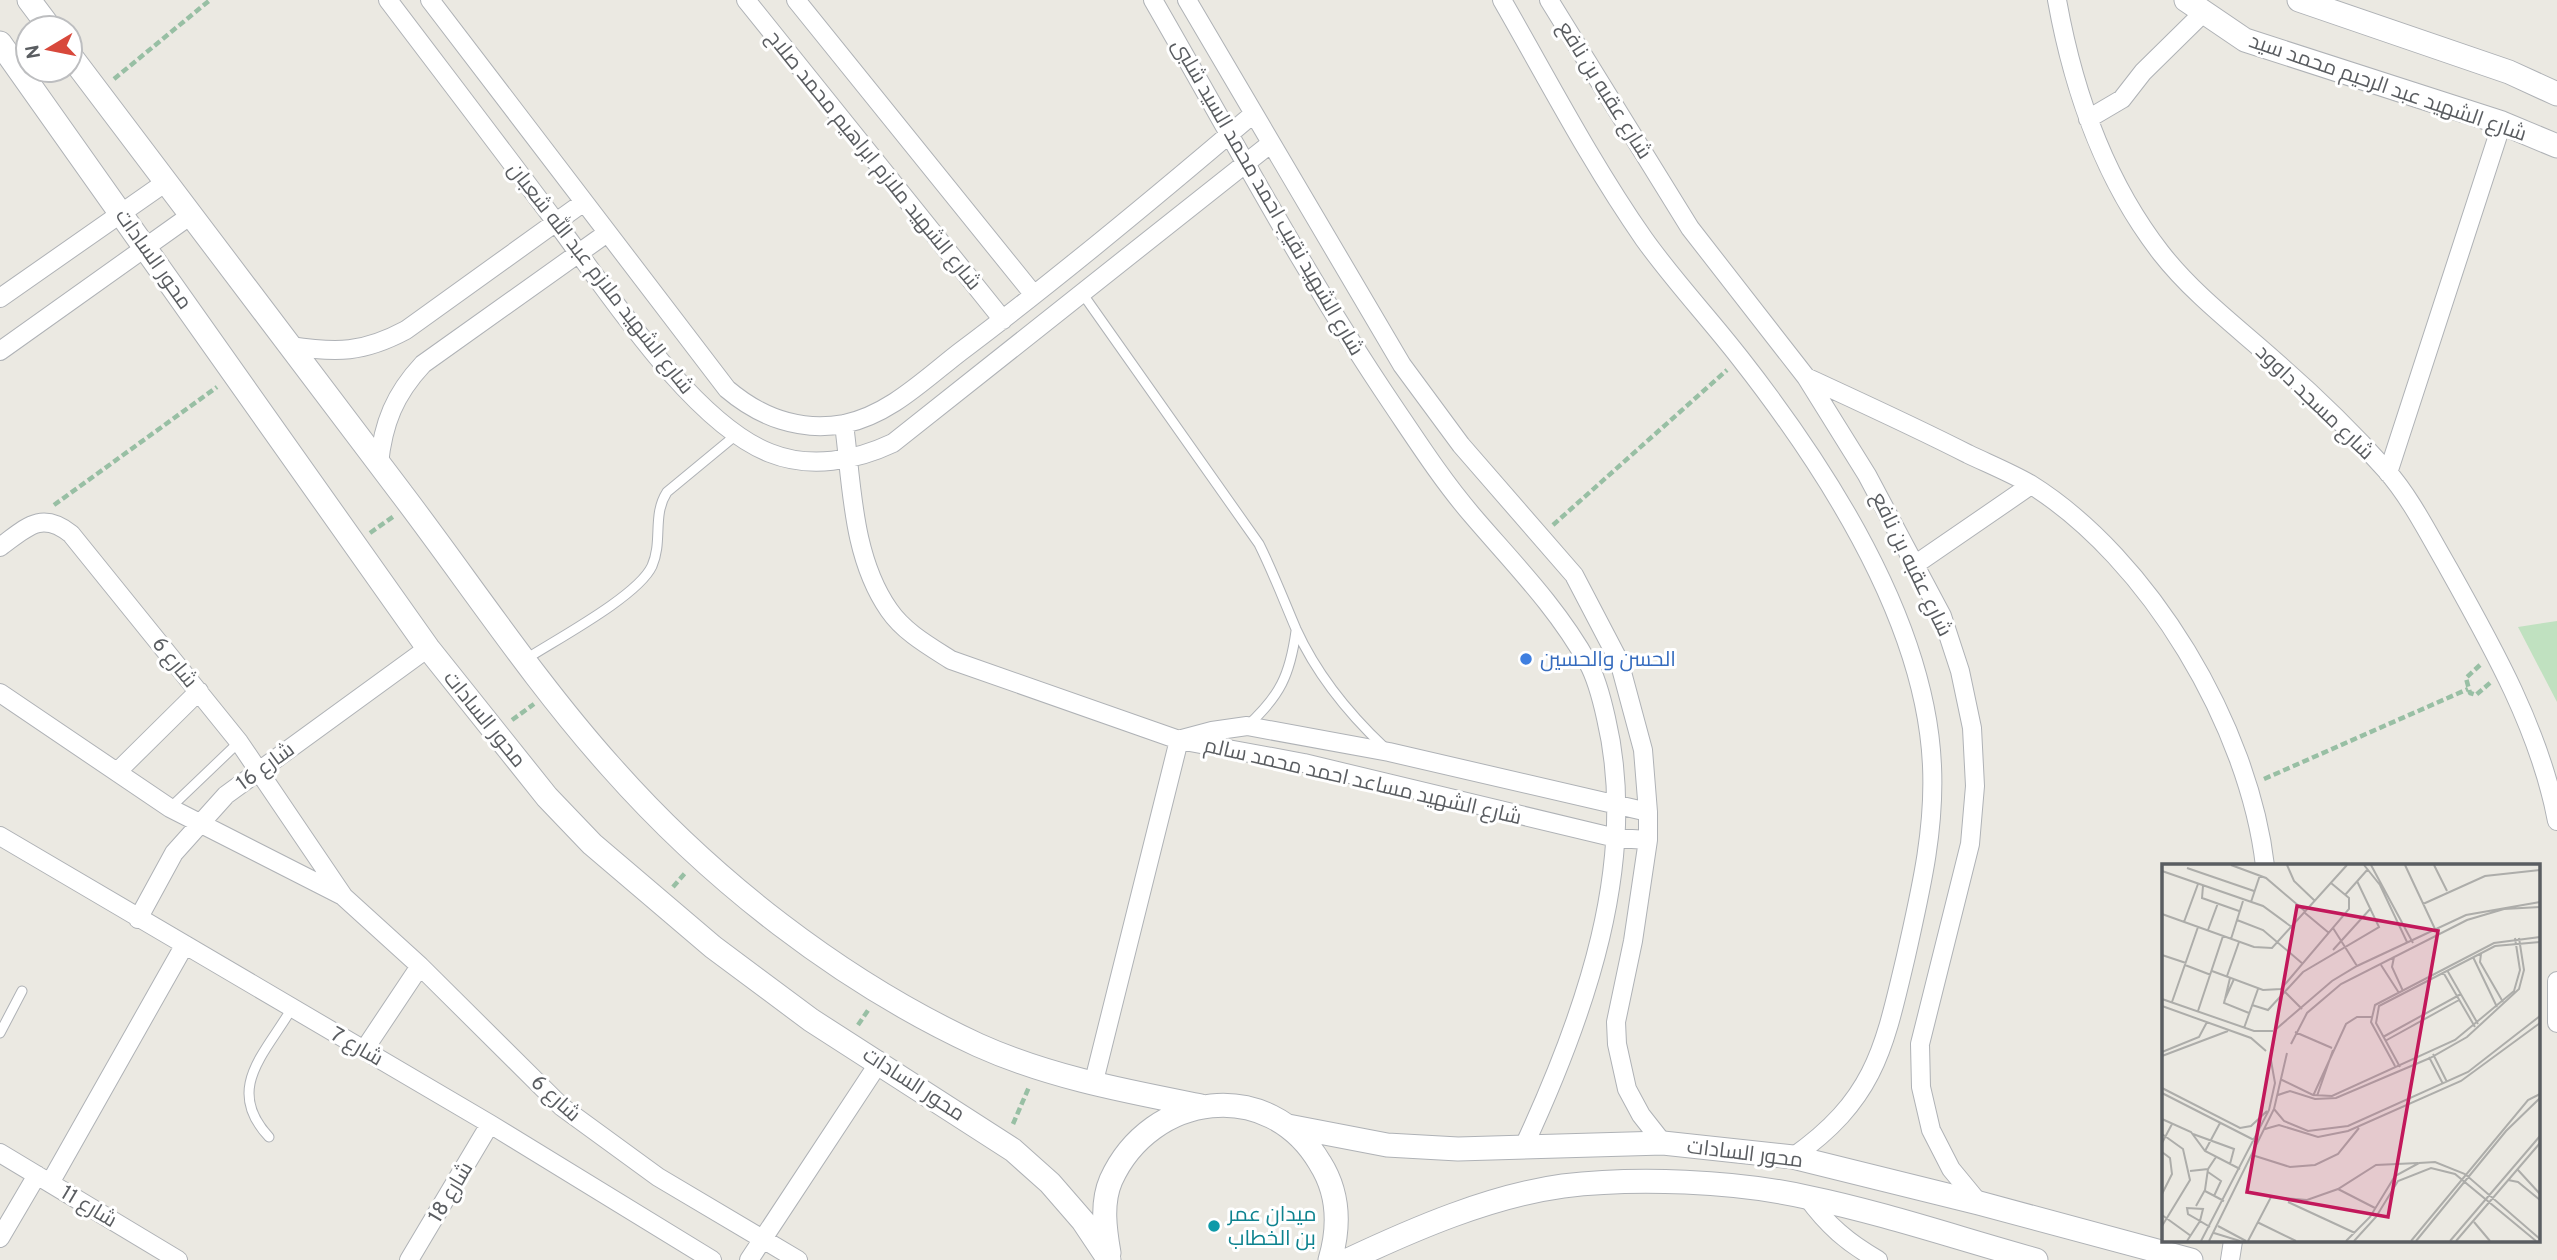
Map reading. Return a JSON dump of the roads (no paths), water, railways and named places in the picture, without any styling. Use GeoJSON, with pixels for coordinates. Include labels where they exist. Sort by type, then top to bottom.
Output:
{"type":"FeatureCollection","features":[{"type":"Feature","properties":{"kind":"street","name":"شارع الشهيد ملازم عبد الله شعبان"},"geometry":{"type":"LineString","coordinates":[[388,0],[579,254],[692,396],[736,435],[771,454],[809,462],[849,459],[872,453],[913,429],[1270,144]]}},
{"type":"Feature","properties":{"kind":"street","name":"شارع الشهيد ملازم عبد الله شعبان"},"geometry":{"type":"LineString","coordinates":[[430,0],[720,380],[744,403],[768,416],[792,424],[844,424],[869,416],[894,402],[1003,320],[1252,115]]}},
{"type":"Feature","properties":{"kind":"street","name":"شارع الشهيد ملازم ابراهيم محمد صلاح"},"geometry":{"type":"LineString","coordinates":[[746,0],[1003,320]]}},
{"type":"Feature","properties":{"kind":"street","name":"شارع الشهيد ملازم ابراهيم محمد صلاح"},"geometry":{"type":"LineString","coordinates":[[796,0],[1034,295]]}},
{"type":"Feature","properties":{"kind":"street","name":"شارع الشهيد نقيب احمد محمد السيد شلبى"},"geometry":{"type":"LineString","coordinates":[[1153,0],[1324,301],[1419,445],[1469,511],[1556,612],[1591,667],[1609,730],[1617,805],[1615,838],[1597,944],[1583,996],[1547,1097],[1524,1146]]}},
{"type":"Feature","properties":{"kind":"street","name":"شارع الشهيد نقيب احمد محمد السيد شلبى"},"geometry":{"type":"LineString","coordinates":[[1187,0],[1252,115],[1402,365],[1461,445],[1574,575],[1606,631],[1619,661],[1643,750],[1648,840],[1633,941],[1616,1023],[1617,1044],[1627,1089],[1641,1115],[1663,1143]]}},
{"type":"Feature","properties":{"kind":"street","name":"شارع عقبه بن نافع"},"geometry":{"type":"LineString","coordinates":[[1502,0],[1638,230],[1693,303],[1740,358],[1830,487],[1884,591],[1908,646],[1924,705],[1932,765],[1931,825],[1922,885],[1883,1048],[1868,1081],[1848,1110],[1822,1136],[1793,1157]]}},
{"type":"Feature","properties":{"kind":"street","name":"شارع عقبه بن نافع"},"geometry":{"type":"LineString","coordinates":[[1549,0],[1690,228],[1806,377],[1867,475],[1942,616],[1960,671],[1972,728],[1975,786],[1970,845],[1920,1044],[1921,1087],[1931,1130],[1946,1159],[1979,1203]]}},
{"type":"Feature","properties":{"kind":"street","name":"شارع مسجد داوود"},"geometry":{"type":"LineString","coordinates":[[2057,0],[2065,46],[2088,119],[2120,188],[2161,253],[2209,304],[2332,414],[2388,473],[2423,524],[2503,671],[2529,731],[2553,798],[2557,821]]}},
{"type":"Feature","properties":{"kind":"street"},"geometry":{"type":"LineString","coordinates":[[2299,0],[2509,72],[2557,94]]}},
{"type":"Feature","properties":{"kind":"street"},"geometry":{"type":"LineString","coordinates":[[2088,119],[2122,99],[2195,6]]}},
{"type":"Feature","properties":{"kind":"street","name":"شارع الشهيد عبد الرحيم محمد سيد"},"geometry":{"type":"LineString","coordinates":[[2195,6],[2245,40],[2502,123],[2557,146]]}},
{"type":"Feature","properties":{"kind":"street","name":"محور السادات"},"geometry":{"type":"LineString","coordinates":[[0,43],[428,648],[547,797],[592,844],[659,903],[811,1020],[1004,1144],[1051,1183],[1110,1260]]}},
{"type":"Feature","properties":{"kind":"street"},"geometry":{"type":"LineString","coordinates":[[84,74],[526,660],[610,767],[700,856],[756,904],[882,991],[981,1046],[1093,1085],[1201,1106],[1231,1105],[1261,1111],[1288,1126],[1312,1148],[1328,1176],[1337,1207],[1336,1239],[1330,1260]]}},
{"type":"Feature","properties":{"kind":"street"},"geometry":{"type":"LineString","coordinates":[[2388,473],[2502,123]]}},
{"type":"Feature","properties":{"kind":"street"},"geometry":{"type":"LineString","coordinates":[[0,298],[166,182]]}},
{"type":"Feature","properties":{"kind":"street"},"geometry":{"type":"LineString","coordinates":[[290,346],[351,351],[380,344],[406,330],[584,202]]}},
{"type":"Feature","properties":{"kind":"street"},"geometry":{"type":"LineString","coordinates":[[0,351],[191,215]]}},
{"type":"Feature","properties":{"kind":"street"},"geometry":{"type":"LineString","coordinates":[[379,464],[382,436],[390,409],[404,385],[423,364],[607,233]]}},
{"type":"Feature","properties":{"kind":"street"},"geometry":{"type":"LineString","coordinates":[[1806,377],[2031,485],[2088,531],[2122,566],[2183,643],[2218,708],[2248,786],[2265,864]]}},
{"type":"Feature","properties":{"kind":"street"},"geometry":{"type":"LineString","coordinates":[[844,424],[860,538],[870,577],[890,611],[918,640],[951,660],[1013,685],[1179,740],[1093,1085]]}},
{"type":"Feature","properties":{"kind":"street"},"geometry":{"type":"LineString","coordinates":[[1916,564],[2031,485]]}},
{"type":"Feature","properties":{"kind":"street","name":"شارع 6"},"geometry":{"type":"LineString","coordinates":[[0,547],[28,526],[43,521],[58,524],[71,534],[239,742],[344,897],[420,966],[562,1107],[658,1177],[798,1260]]}},
{"type":"Feature","properties":{"kind":"street","name":"شارع 16"},"geometry":{"type":"LineString","coordinates":[[138,919],[154,885],[197,824],[226,795],[428,648]]}},
{"type":"Feature","properties":{"kind":"street"},"geometry":{"type":"LineString","coordinates":[[118,771],[199,691]]}},
{"type":"Feature","properties":{"kind":"street","name":"شارع 6"},"geometry":{"type":"LineString","coordinates":[[0,693],[170,808],[344,897]]}},
{"type":"Feature","properties":{"kind":"street","name":"شارع الشهيد مساعد احمد محمد سالم"},"geometry":{"type":"LineString","coordinates":[[1179,740],[1212,730],[1247,726],[1389,752],[1648,812]]}},
{"type":"Feature","properties":{"kind":"street","name":"شارع الشهيد مساعد احمد محمد سالم"},"geometry":{"type":"LineString","coordinates":[[1179,740],[1304,763],[1615,838],[1648,840]]}},
{"type":"Feature","properties":{"kind":"street","name":"شارع 7"},"geometry":{"type":"LineString","coordinates":[[0,836],[490,1124],[712,1260]]}},
{"type":"Feature","properties":{"kind":"street"},"geometry":{"type":"LineString","coordinates":[[0,1238],[43,1179],[184,946]]}},
{"type":"Feature","properties":{"kind":"street"},"geometry":{"type":"LineString","coordinates":[[364,1050],[420,966]]}},
{"type":"Feature","properties":{"kind":"street"},"geometry":{"type":"LineString","coordinates":[[2557,981],[2557,1023]]}},
{"type":"Feature","properties":{"kind":"street"},"geometry":{"type":"LineString","coordinates":[[748,1260],[880,1062]]}},
{"type":"Feature","properties":{"kind":"street"},"geometry":{"type":"LineString","coordinates":[[1110,1260],[1104,1223],[1110,1182],[1131,1146],[1162,1120],[1201,1106]]}},
{"type":"Feature","properties":{"kind":"street","name":"شارع 18"},"geometry":{"type":"LineString","coordinates":[[410,1260],[490,1124]]}},
{"type":"Feature","properties":{"kind":"street","name":"محور السادات"},"geometry":{"type":"LineString","coordinates":[[1288,1126],[1387,1145],[1458,1149],[1663,1143],[1793,1157],[2191,1260]]}},
{"type":"Feature","properties":{"kind":"street","name":"شارع 11"},"geometry":{"type":"LineString","coordinates":[[0,1153],[178,1260]]}},
{"type":"Feature","properties":{"kind":"street","name":"محور السادات"},"geometry":{"type":"LineString","coordinates":[[1348,1260],[1392,1239],[1472,1210],[1563,1186],[1632,1183],[1711,1185],[1807,1197],[2036,1260]]}},
{"type":"Feature","properties":{"kind":"street"},"geometry":{"type":"LineString","coordinates":[[1807,1197],[1824,1221],[1841,1237],[1878,1260]]}},
{"type":"Feature","properties":{"kind":"street"},"geometry":{"type":"LineString","coordinates":[[2230,1260],[2233,1242]]}},
{"type":"Feature","properties":{"kind":"lane"},"geometry":{"type":"LineString","coordinates":[[1082,293],[1259,544],[1280,586],[1296,629],[1336,696],[1389,752]]}},
{"type":"Feature","properties":{"kind":"lane"},"geometry":{"type":"LineString","coordinates":[[526,660],[644,579],[657,549],[661,502],[667,492],[736,435]]}},
{"type":"Feature","properties":{"kind":"lane"},"geometry":{"type":"LineString","coordinates":[[1247,726],[1271,704],[1285,681],[1296,629]]}},
{"type":"Feature","properties":{"kind":"lane"},"geometry":{"type":"LineString","coordinates":[[170,808],[239,742]]}},
{"type":"Feature","properties":{"kind":"lane"},"geometry":{"type":"LineString","coordinates":[[0,1033],[22,991]]}},
{"type":"Feature","properties":{"kind":"lane"},"geometry":{"type":"LineString","coordinates":[[268,1137],[251,1113],[248,1083],[292,1008]]}},
{"type":"Feature","properties":{"kind":"place","name":"الحسن والحسين"},"geometry":{"type":"Point","coordinates":[1526,659]}},
{"type":"Feature","properties":{"kind":"place","name":"ميدان عمر بن الخطاب"},"geometry":{"type":"Point","coordinates":[1214,1226]}}]}
